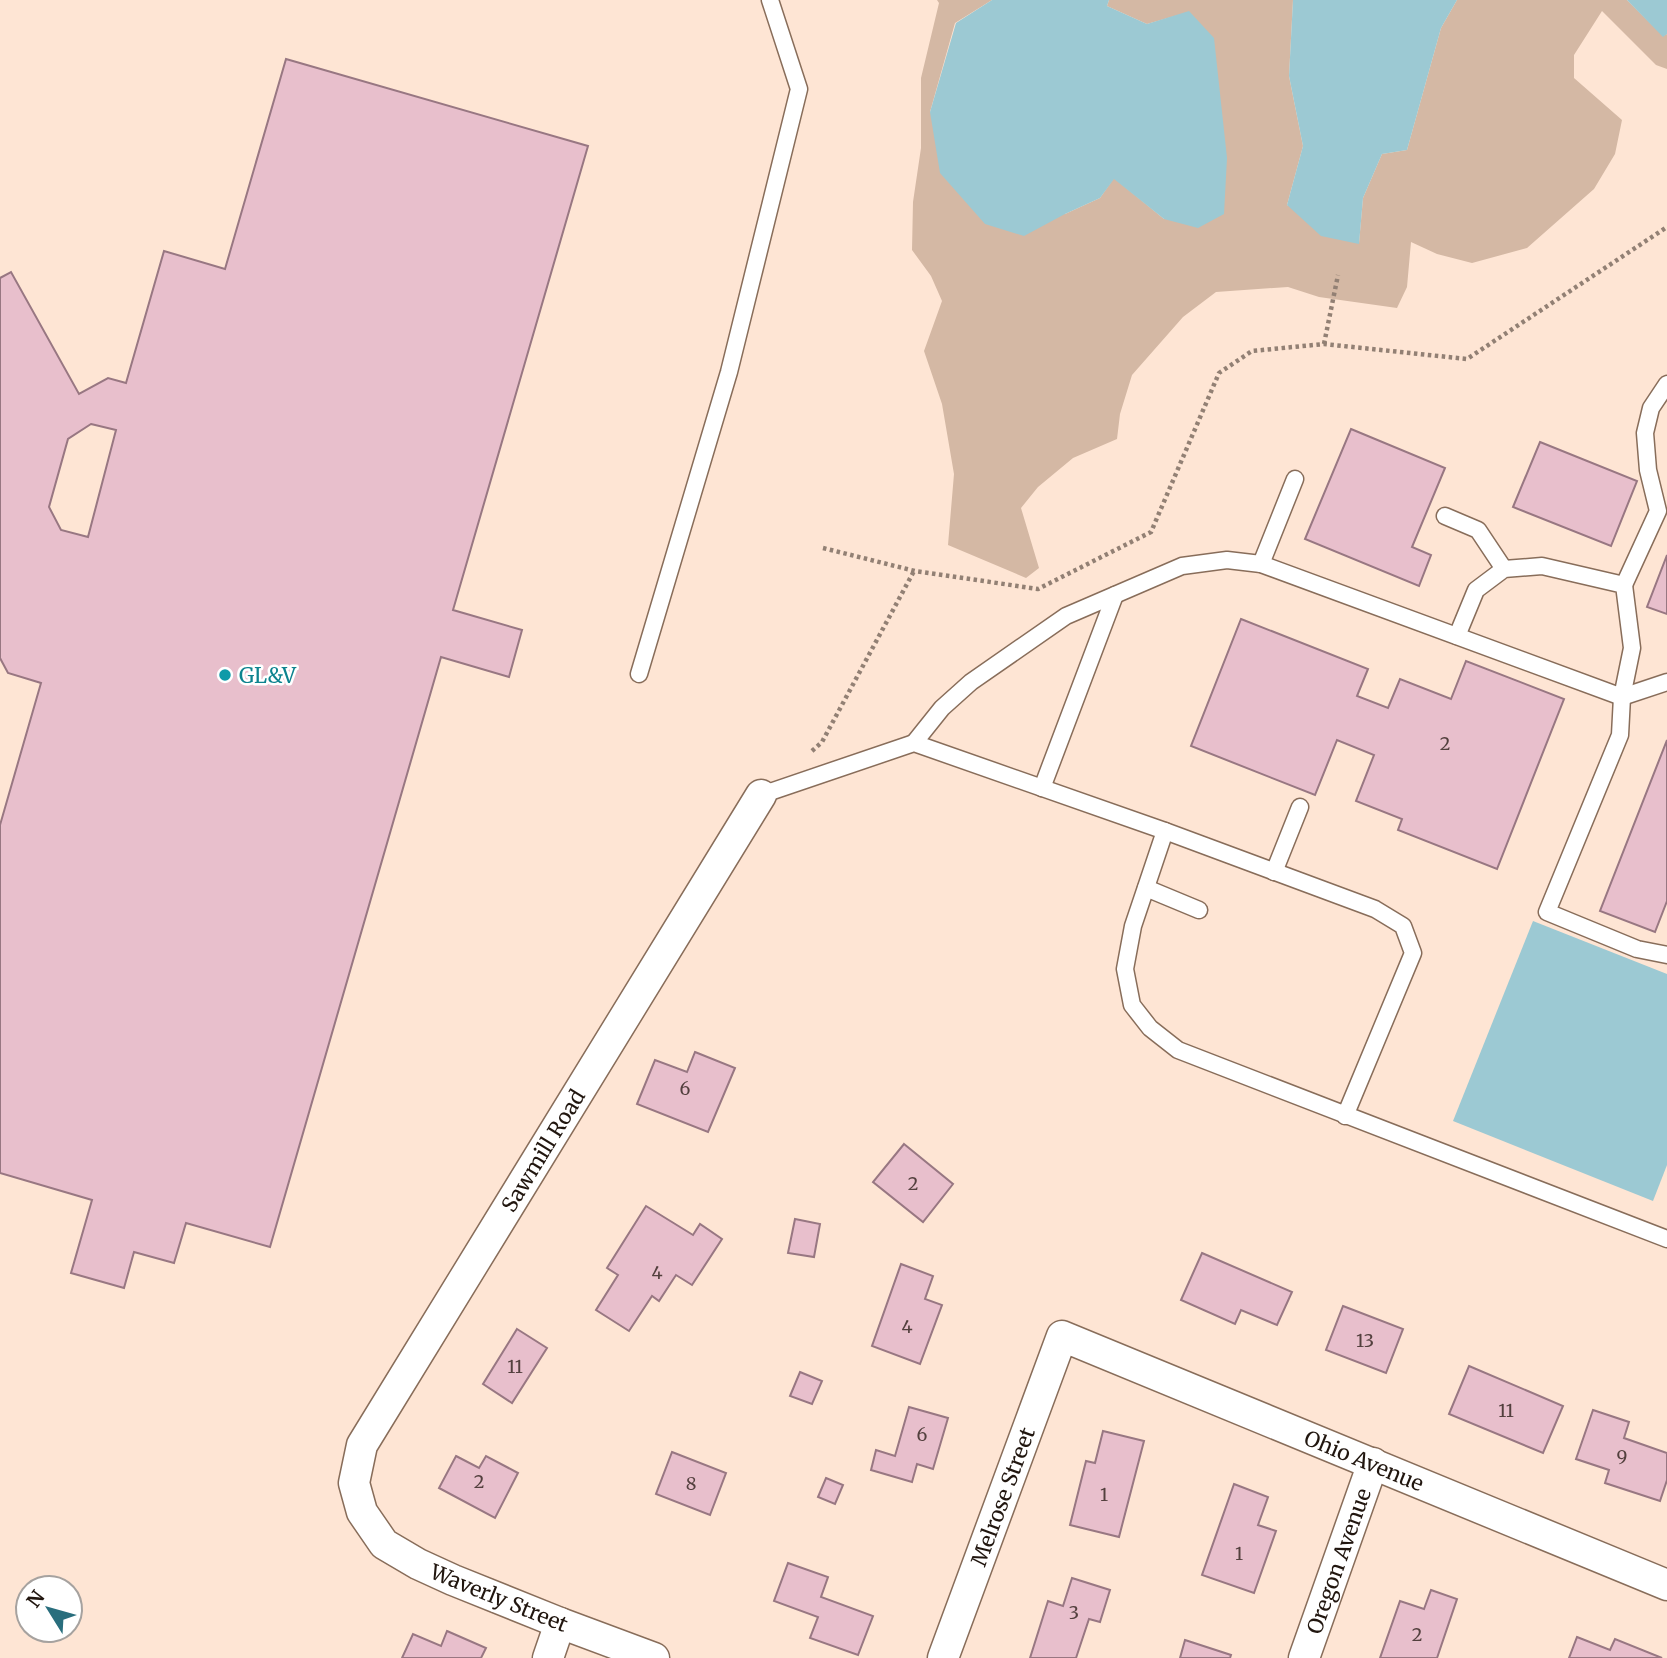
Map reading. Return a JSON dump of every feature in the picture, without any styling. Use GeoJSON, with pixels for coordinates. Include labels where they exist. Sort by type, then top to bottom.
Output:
{"type":"FeatureCollection","features":[{"type":"Feature","properties":{"kind":"street","name":"Sawmill Road"},"geometry":{"type":"LineString","coordinates":[[362,1513],[354,1483],[362,1445],[761,795]]}},
{"type":"Feature","properties":{"kind":"street","name":"Ohio Avenue"},"geometry":{"type":"LineString","coordinates":[[1062,1336],[1667,1585]]}},
{"type":"Feature","properties":{"kind":"street","name":"Melrose Street"},"geometry":{"type":"LineString","coordinates":[[943,1658],[1062,1336]]}},
{"type":"Feature","properties":{"kind":"street","name":"Oregon Avenue"},"geometry":{"type":"LineString","coordinates":[[1304,1658],[1373,1464]]}},
{"type":"Feature","properties":{"kind":"street","name":"Waverly Street"},"geometry":{"type":"LineString","coordinates":[[362,1513],[384,1544],[418,1564],[559,1623],[654,1658]]}},
{"type":"Feature","properties":{"kind":"street"},"geometry":{"type":"LineString","coordinates":[[548,1658],[559,1623]]}},
{"type":"Feature","properties":{"kind":"lane"},"geometry":{"type":"LineString","coordinates":[[639,674],[729,372],[799,89],[770,0]]}},
{"type":"Feature","properties":{"kind":"lane"},"geometry":{"type":"LineString","coordinates":[[1667,384],[1651,408],[1646,433],[1648,470],[1658,511],[1624,585],[1632,648],[1622,697],[1620,735],[1547,912],[1637,948],[1667,955]]}},
{"type":"Feature","properties":{"kind":"lane"},"geometry":{"type":"LineString","coordinates":[[1261,564],[1296,479]]}},
{"type":"Feature","properties":{"kind":"lane"},"geometry":{"type":"LineString","coordinates":[[1445,516],[1478,530],[1504,569]]}},
{"type":"Feature","properties":{"kind":"lane"},"geometry":{"type":"LineString","coordinates":[[761,795],[914,743],[942,708],[971,682],[1066,616],[1182,566],[1227,560],[1261,564],[1622,697],[1667,682]]}},
{"type":"Feature","properties":{"kind":"lane"},"geometry":{"type":"LineString","coordinates":[[1457,636],[1476,590],[1504,569],[1542,566],[1624,585]]}},
{"type":"Feature","properties":{"kind":"lane"},"geometry":{"type":"LineString","coordinates":[[1042,788],[1115,595]]}},
{"type":"Feature","properties":{"kind":"lane"},"geometry":{"type":"LineString","coordinates":[[914,743],[1165,831],[1374,909],[1403,926],[1413,953],[1345,1116]]}},
{"type":"Feature","properties":{"kind":"lane"},"geometry":{"type":"LineString","coordinates":[[1274,872],[1300,807]]}},
{"type":"Feature","properties":{"kind":"lane"},"geometry":{"type":"LineString","coordinates":[[1165,831],[1133,926],[1125,969],[1132,1004],[1150,1028],[1178,1050],[1667,1239]]}},
{"type":"Feature","properties":{"kind":"lane"},"geometry":{"type":"LineString","coordinates":[[1146,888],[1199,910]]}},
{"type":"Feature","properties":{"kind":"path"},"geometry":{"type":"LineString","coordinates":[[823,548],[915,571],[1038,589],[1151,532],[1219,373],[1252,351],[1324,344],[1468,359],[1667,227]]}},
{"type":"Feature","properties":{"kind":"path"},"geometry":{"type":"LineString","coordinates":[[1324,344],[1339,275]]}},
{"type":"Feature","properties":{"kind":"path"},"geometry":{"type":"LineString","coordinates":[[812,751],[822,742],[915,571]]}},
{"type":"Feature","properties":{"kind":"shaded area"},"geometry":{"type":"Polygon","coordinates":[[[937,0],[992,0],[955,23],[930,112],[1065,214],[1100,198],[1114,178],[1164,219],[1189,12],[1147,24],[1107,6],[1109,0],[1293,0],[1289,76],[1303,146],[1287,205],[1359,243],[1363,198],[1382,154],[1407,150],[1441,28],[1457,0],[1627,0],[1663,36],[1667,34],[1667,69],[1656,65],[1602,11],[1574,55],[1574,78],[1622,120],[1615,154],[1594,189],[1527,248],[1472,263],[1437,254],[1411,242],[1407,287],[1397,308],[1319,297],[1288,287],[1216,292],[1183,317],[1132,375],[1120,414],[1117,439],[1073,458],[1038,487],[1021,508],[1039,568],[1026,578],[948,545],[954,474],[942,404],[924,351],[942,301],[931,276],[912,250],[913,202],[921,148],[921,78],[939,3],[937,0]]]}},
{"type":"Feature","properties":{"kind":"water"},"geometry":{"type":"Polygon","coordinates":[[[992,0],[1109,0],[1107,6],[1147,24],[1189,11],[1214,38],[1227,158],[1224,214],[1198,228],[1164,219],[1114,179],[1100,198],[1024,236],[985,224],[940,173],[930,112],[956,23],[992,0]]]}},
{"type":"Feature","properties":{"kind":"water"},"geometry":{"type":"Polygon","coordinates":[[[1293,0],[1457,0],[1441,28],[1407,150],[1382,154],[1363,198],[1359,244],[1321,236],[1287,205],[1303,146],[1289,76],[1293,0]]]}},
{"type":"Feature","properties":{"kind":"water"},"geometry":{"type":"Polygon","coordinates":[[[1627,0],[1667,0],[1667,34],[1663,37],[1627,0]]]}},
{"type":"Feature","properties":{"kind":"water"},"geometry":{"type":"Polygon","coordinates":[[[1533,921],[1667,974],[1667,1165],[1653,1201],[1453,1121],[1533,921]]]}},
{"type":"Feature","properties":{"kind":"building","name":"GL&V"},"geometry":{"type":"Polygon","coordinates":[[[286,59],[588,146],[453,610],[522,630],[509,677],[441,657],[270,1247],[186,1223],[174,1263],[134,1252],[124,1288],[71,1273],[92,1200],[0,1173],[0,825],[41,683],[8,673],[0,658],[0,278],[11,272],[79,394],[108,378],[126,383],[164,251],[225,269],[286,59]],[[91,424],[68,439],[49,507],[61,530],[88,537],[116,430],[91,424]]]}},
{"type":"Feature","properties":{"kind":"building"},"geometry":{"type":"Polygon","coordinates":[[[1351,429],[1445,468],[1412,547],[1431,555],[1419,586],[1305,539],[1351,429]]]}},
{"type":"Feature","properties":{"kind":"building"},"geometry":{"type":"Polygon","coordinates":[[[1540,442],[1637,481],[1611,546],[1513,507],[1540,442]]]}},
{"type":"Feature","properties":{"kind":"building"},"geometry":{"type":"Polygon","coordinates":[[[1667,555],[1667,614],[1647,607],[1667,555]]]}},
{"type":"Feature","properties":{"kind":"building"},"geometry":{"type":"Polygon","coordinates":[[[1241,619],[1368,669],[1357,696],[1388,708],[1400,679],[1451,699],[1466,661],[1564,699],[1497,869],[1398,830],[1402,819],[1356,801],[1374,755],[1337,740],[1315,795],[1191,746],[1241,619]]]}},
{"type":"Feature","properties":{"kind":"building"},"geometry":{"type":"Polygon","coordinates":[[[1667,740],[1667,901],[1655,932],[1600,911],[1667,740]]]}},
{"type":"Feature","properties":{"kind":"building"},"geometry":{"type":"Polygon","coordinates":[[[695,1052],[735,1068],[708,1132],[637,1104],[655,1060],[687,1072],[695,1052]]]}},
{"type":"Feature","properties":{"kind":"building"},"geometry":{"type":"Polygon","coordinates":[[[904,1144],[953,1184],[923,1222],[873,1182],[904,1144]]]}},
{"type":"Feature","properties":{"kind":"building"},"geometry":{"type":"Polygon","coordinates":[[[646,1206],[693,1235],[700,1224],[722,1239],[692,1285],[676,1275],[659,1301],[652,1296],[629,1331],[596,1310],[618,1275],[607,1268],[646,1206]]]}},
{"type":"Feature","properties":{"kind":"building"},"geometry":{"type":"Polygon","coordinates":[[[795,1219],[820,1224],[814,1257],[788,1253],[795,1219]]]}},
{"type":"Feature","properties":{"kind":"building"},"geometry":{"type":"Polygon","coordinates":[[[1202,1253],[1292,1292],[1277,1325],[1241,1310],[1235,1324],[1181,1300],[1202,1253]]]}},
{"type":"Feature","properties":{"kind":"building"},"geometry":{"type":"Polygon","coordinates":[[[901,1264],[933,1276],[925,1299],[942,1305],[920,1364],[872,1346],[901,1264]]]}},
{"type":"Feature","properties":{"kind":"building"},"geometry":{"type":"Polygon","coordinates":[[[1343,1306],[1403,1329],[1386,1373],[1326,1350],[1343,1306]]]}},
{"type":"Feature","properties":{"kind":"building"},"geometry":{"type":"Polygon","coordinates":[[[517,1329],[547,1348],[512,1403],[483,1384],[517,1329]]]}},
{"type":"Feature","properties":{"kind":"building"},"geometry":{"type":"Polygon","coordinates":[[[1469,1366],[1563,1406],[1543,1453],[1449,1414],[1469,1366]]]}},
{"type":"Feature","properties":{"kind":"building"},"geometry":{"type":"Polygon","coordinates":[[[800,1372],[822,1381],[812,1404],[790,1396],[800,1372]]]}},
{"type":"Feature","properties":{"kind":"building"},"geometry":{"type":"Polygon","coordinates":[[[909,1407],[948,1418],[933,1469],[917,1464],[912,1482],[871,1470],[876,1450],[895,1456],[909,1407]]]}},
{"type":"Feature","properties":{"kind":"building"},"geometry":{"type":"Polygon","coordinates":[[[1593,1410],[1629,1422],[1624,1438],[1667,1453],[1667,1480],[1660,1501],[1605,1483],[1609,1470],[1576,1459],[1593,1410]]]}},
{"type":"Feature","properties":{"kind":"building"},"geometry":{"type":"Polygon","coordinates":[[[1103,1431],[1144,1441],[1119,1537],[1070,1525],[1086,1461],[1095,1463],[1103,1431]]]}},
{"type":"Feature","properties":{"kind":"building"},"geometry":{"type":"Polygon","coordinates":[[[672,1452],[726,1473],[710,1515],[656,1494],[672,1452]]]}},
{"type":"Feature","properties":{"kind":"building"},"geometry":{"type":"Polygon","coordinates":[[[456,1456],[479,1468],[486,1456],[518,1473],[495,1518],[439,1488],[456,1456]]]}},
{"type":"Feature","properties":{"kind":"building"},"geometry":{"type":"Polygon","coordinates":[[[826,1478],[843,1485],[835,1504],[818,1497],[826,1478]]]}},
{"type":"Feature","properties":{"kind":"building"},"geometry":{"type":"Polygon","coordinates":[[[1234,1484],[1268,1497],[1258,1525],[1276,1531],[1254,1593],[1202,1575],[1234,1484]]]}},
{"type":"Feature","properties":{"kind":"building"},"geometry":{"type":"Polygon","coordinates":[[[788,1563],[828,1577],[821,1597],[873,1616],[858,1655],[810,1638],[818,1617],[774,1601],[788,1563]]]}},
{"type":"Feature","properties":{"kind":"building"},"geometry":{"type":"Polygon","coordinates":[[[1072,1578],[1110,1590],[1100,1622],[1089,1619],[1076,1658],[1030,1658],[1048,1601],[1063,1606],[1072,1578]]]}},
{"type":"Feature","properties":{"kind":"building"},"geometry":{"type":"Polygon","coordinates":[[[1431,1590],[1457,1599],[1437,1658],[1380,1658],[1400,1601],[1424,1609],[1431,1590]]]}},
{"type":"Feature","properties":{"kind":"building"},"geometry":{"type":"Polygon","coordinates":[[[447,1631],[486,1648],[481,1658],[402,1658],[413,1634],[441,1646],[447,1631]]]}},
{"type":"Feature","properties":{"kind":"building"},"geometry":{"type":"Polygon","coordinates":[[[1577,1637],[1610,1650],[1615,1639],[1662,1658],[1569,1658],[1577,1637]]]}},
{"type":"Feature","properties":{"kind":"building"},"geometry":{"type":"Polygon","coordinates":[[[1185,1640],[1231,1655],[1230,1658],[1180,1658],[1185,1640]]]}},
{"type":"Feature","properties":{"kind":"place","name":"GL&V"},"geometry":{"type":"Point","coordinates":[225,675]}}]}
